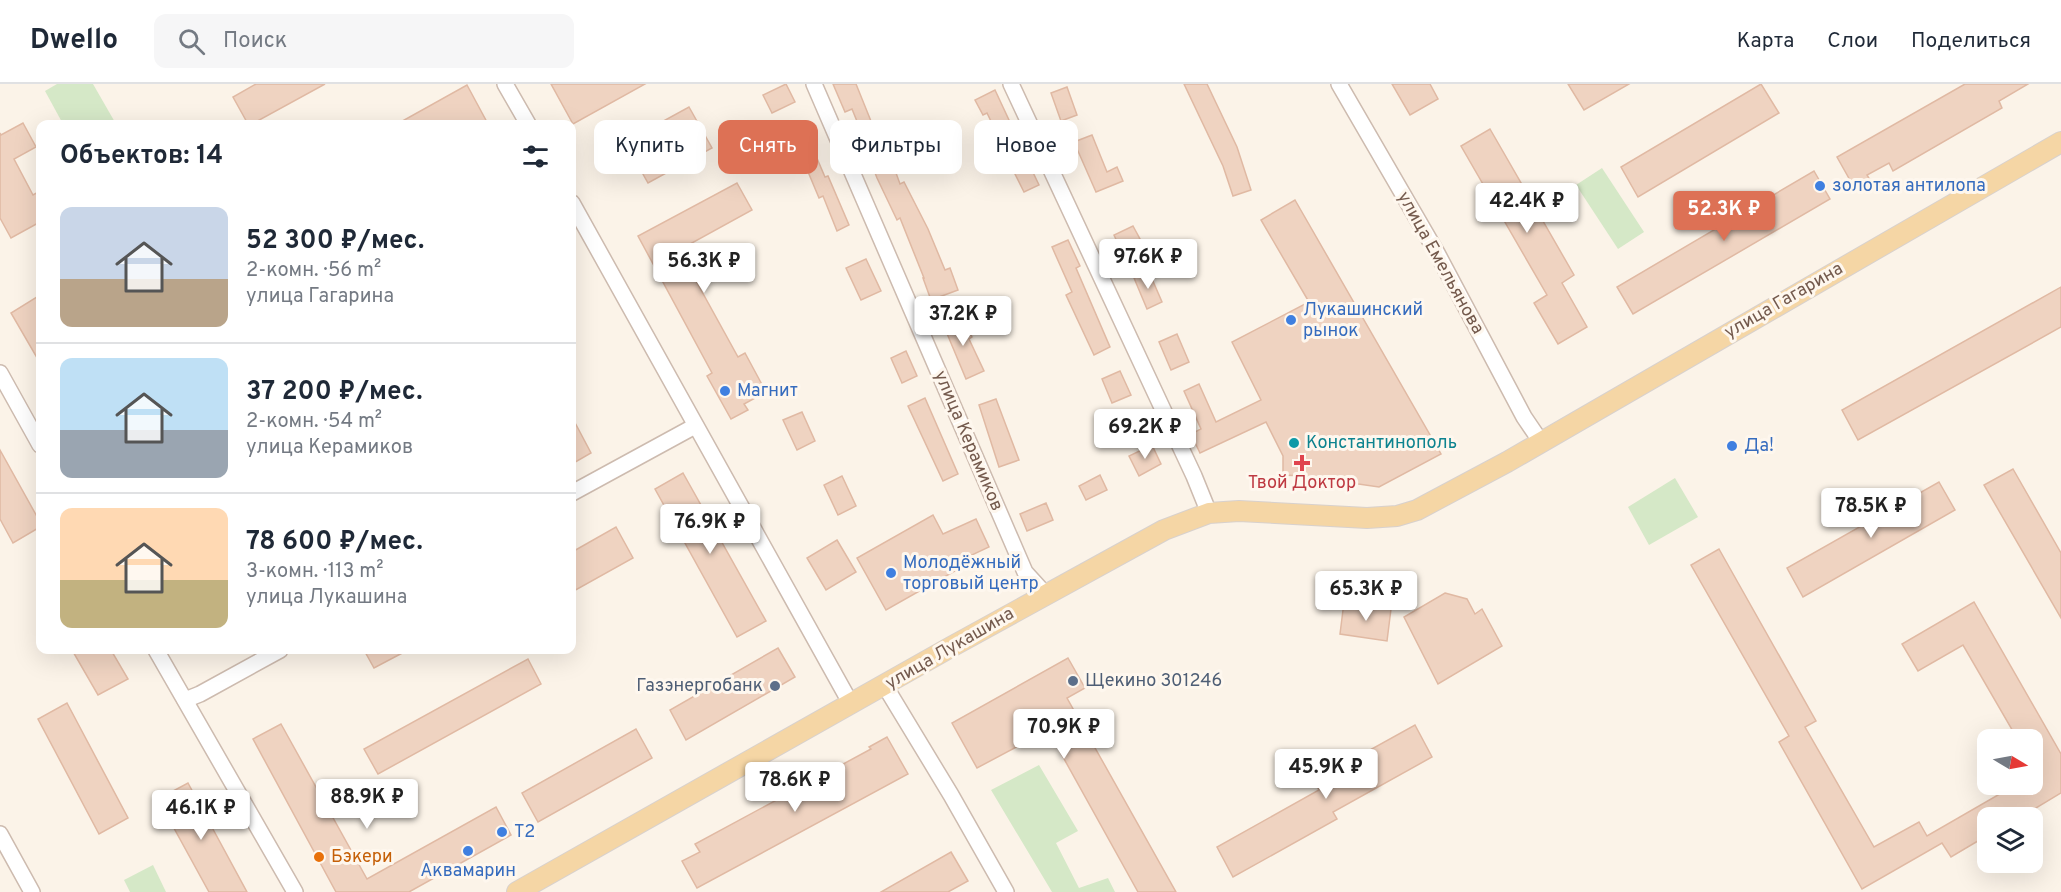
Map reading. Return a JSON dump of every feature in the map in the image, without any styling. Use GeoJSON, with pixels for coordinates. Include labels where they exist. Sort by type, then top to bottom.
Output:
{"type":"FeatureCollection","features":[{"type":"Feature","properties":{"kind":"main road","name":"улица Гагарина"},"geometry":{"type":"LineString","coordinates":[[1507,462],[2061,142]]}},
{"type":"Feature","properties":{"kind":"main road","name":"улица Лукашина"},"geometry":{"type":"LineString","coordinates":[[517,892],[951,647],[1164,530],[1209,513],[1239,511],[1367,518],[1397,516],[1417,510],[1507,462]]}},
{"type":"Feature","properties":{"kind":"street"},"geometry":{"type":"LineString","coordinates":[[505,84],[526,120]]}},
{"type":"Feature","properties":{"kind":"street","name":"улица Керамиков"},"geometry":{"type":"LineString","coordinates":[[814,84],[1025,572],[1046,595]]}},
{"type":"Feature","properties":{"kind":"street"},"geometry":{"type":"LineString","coordinates":[[1011,84],[1194,476],[1209,513]]}},
{"type":"Feature","properties":{"kind":"street","name":"улица Емельянова"},"geometry":{"type":"LineString","coordinates":[[1339,84],[1437,253],[1524,417],[1541,442]]}},
{"type":"Feature","properties":{"kind":"street"},"geometry":{"type":"LineString","coordinates":[[576,210],[851,704]]}},
{"type":"Feature","properties":{"kind":"street"},"geometry":{"type":"LineString","coordinates":[[0,373],[36,438]]}},
{"type":"Feature","properties":{"kind":"street"},"geometry":{"type":"LineString","coordinates":[[576,491],[695,426]]}},
{"type":"Feature","properties":{"kind":"street"},"geometry":{"type":"LineString","coordinates":[[158,654],[295,892]]}},
{"type":"Feature","properties":{"kind":"street"},"geometry":{"type":"LineString","coordinates":[[185,700],[273,654]]}},
{"type":"Feature","properties":{"kind":"street"},"geometry":{"type":"LineString","coordinates":[[885,686],[1006,892]]}},
{"type":"Feature","properties":{"kind":"street"},"geometry":{"type":"LineString","coordinates":[[0,834],[32,892]]}},
{"type":"Feature","properties":{"kind":"green space"},"geometry":{"type":"Polygon","coordinates":[[[57,84],[93,84],[114,120],[61,120],[45,91],[57,84]]]}},
{"type":"Feature","properties":{"kind":"green space"},"geometry":{"type":"Polygon","coordinates":[[[1602,168],[1644,232],[1618,249],[1576,185],[1602,168]]]}},
{"type":"Feature","properties":{"kind":"green space"},"geometry":{"type":"Polygon","coordinates":[[[1675,478],[1698,517],[1649,545],[1628,507],[1675,478]]]}},
{"type":"Feature","properties":{"kind":"green space"},"geometry":{"type":"Polygon","coordinates":[[[1039,765],[1078,831],[1056,843],[1079,888],[1108,878],[1115,892],[1052,892],[991,790],[1039,765]]]}},
{"type":"Feature","properties":{"kind":"green space"},"geometry":{"type":"Polygon","coordinates":[[[153,865],[166,892],[130,892],[124,880],[153,865]]]}},
{"type":"Feature","properties":{"kind":"building"},"geometry":{"type":"Polygon","coordinates":[[[256,84],[325,84],[259,120],[246,120],[233,97],[256,84]]]}},
{"type":"Feature","properties":{"kind":"building"},"geometry":{"type":"Polygon","coordinates":[[[551,84],[645,84],[576,122],[576,120],[571,120],[551,84]]]}},
{"type":"Feature","properties":{"kind":"building"},"geometry":{"type":"Polygon","coordinates":[[[786,84],[795,102],[772,113],[763,95],[786,84]]]}},
{"type":"Feature","properties":{"kind":"building"},"geometry":{"type":"Polygon","coordinates":[[[833,84],[856,84],[871,120],[856,120],[852,109],[845,112],[833,84]]]}},
{"type":"Feature","properties":{"kind":"building"},"geometry":{"type":"Polygon","coordinates":[[[1184,84],[1207,84],[1237,147],[1251,190],[1233,196],[1223,166],[1184,84]]]}},
{"type":"Feature","properties":{"kind":"building"},"geometry":{"type":"Polygon","coordinates":[[[1392,84],[1430,84],[1438,99],[1410,115],[1392,84]]]}},
{"type":"Feature","properties":{"kind":"building"},"geometry":{"type":"Polygon","coordinates":[[[1568,84],[1629,84],[1584,110],[1568,84]]]}},
{"type":"Feature","properties":{"kind":"building"},"geometry":{"type":"Polygon","coordinates":[[[1761,84],[1779,113],[1638,197],[1621,167],[1761,84]]]}},
{"type":"Feature","properties":{"kind":"building"},"geometry":{"type":"Polygon","coordinates":[[[1965,84],[2028,84],[1999,101],[2002,108],[1893,171],[1889,163],[1867,175],[1870,180],[1855,189],[1837,157],[1965,84]]]}},
{"type":"Feature","properties":{"kind":"building"},"geometry":{"type":"Polygon","coordinates":[[[467,85],[486,120],[404,120],[467,85]]]}},
{"type":"Feature","properties":{"kind":"building"},"geometry":{"type":"Polygon","coordinates":[[[1067,87],[1077,115],[1061,120],[1051,93],[1067,87]]]}},
{"type":"Feature","properties":{"kind":"building"},"geometry":{"type":"Polygon","coordinates":[[[995,90],[1009,120],[990,120],[987,113],[983,115],[975,100],[995,90]]]}},
{"type":"Feature","properties":{"kind":"building"},"geometry":{"type":"Polygon","coordinates":[[[689,107],[696,120],[665,120],[689,107]]]}},
{"type":"Feature","properties":{"kind":"building"},"geometry":{"type":"Polygon","coordinates":[[[23,123],[36,147],[14,159],[33,195],[36,193],[36,224],[11,238],[0,218],[0,133],[1,135],[23,123]]]}},
{"type":"Feature","properties":{"kind":"building"},"geometry":{"type":"Polygon","coordinates":[[[1490,129],[1574,275],[1562,283],[1587,327],[1558,344],[1534,303],[1547,295],[1461,146],[1490,129]]]}},
{"type":"Feature","properties":{"kind":"building"},"geometry":{"type":"Polygon","coordinates":[[[1092,135],[1107,172],[1117,167],[1123,181],[1096,192],[1078,151],[1078,140],[1092,135]]]}},
{"type":"Feature","properties":{"kind":"building"},"geometry":{"type":"Polygon","coordinates":[[[706,137],[712,148],[706,151],[706,137]]]}},
{"type":"Feature","properties":{"kind":"building"},"geometry":{"type":"Polygon","coordinates":[[[818,161],[825,177],[828,176],[849,225],[837,231],[823,196],[819,198],[809,174],[818,174],[818,161]]]}},
{"type":"Feature","properties":{"kind":"building"},"geometry":{"type":"Polygon","coordinates":[[[1814,171],[1830,199],[1633,314],[1617,287],[1814,171]]]}},
{"type":"Feature","properties":{"kind":"building"},"geometry":{"type":"Polygon","coordinates":[[[643,174],[664,174],[648,183],[643,174]]]}},
{"type":"Feature","properties":{"kind":"building"},"geometry":{"type":"Polygon","coordinates":[[[875,174],[896,174],[900,184],[904,182],[928,229],[945,270],[950,268],[958,290],[931,300],[900,218],[897,220],[875,174]]]}},
{"type":"Feature","properties":{"kind":"building"},"geometry":{"type":"Polygon","coordinates":[[[1015,174],[1034,174],[1039,185],[1024,192],[1015,174]]]}},
{"type":"Feature","properties":{"kind":"building"},"geometry":{"type":"Polygon","coordinates":[[[737,183],[752,210],[679,250],[738,357],[745,353],[766,392],[744,404],[748,410],[731,419],[707,376],[712,373],[638,236],[737,183]]]}},
{"type":"Feature","properties":{"kind":"building","name":"Лукашинский рынок"},"geometry":{"type":"Polygon","coordinates":[[[1295,200],[1441,454],[1379,487],[1283,475],[1283,456],[1266,422],[1200,453],[1191,434],[1201,429],[1184,391],[1199,384],[1216,422],[1261,400],[1232,342],[1309,302],[1261,220],[1295,200]]]}},
{"type":"Feature","properties":{"kind":"building"},"geometry":{"type":"Polygon","coordinates":[[[1133,226],[1140,239],[1120,248],[1114,235],[1133,226]]]}},
{"type":"Feature","properties":{"kind":"building"},"geometry":{"type":"Polygon","coordinates":[[[1068,240],[1080,266],[1076,268],[1110,347],[1094,355],[1066,295],[1072,292],[1052,247],[1068,240]]]}},
{"type":"Feature","properties":{"kind":"building"},"geometry":{"type":"Polygon","coordinates":[[[866,259],[881,291],[861,300],[846,268],[866,259]]]}},
{"type":"Feature","properties":{"kind":"building"},"geometry":{"type":"Polygon","coordinates":[[[1149,272],[1162,302],[1147,309],[1134,278],[1149,272]]]}},
{"type":"Feature","properties":{"kind":"building"},"geometry":{"type":"Polygon","coordinates":[[[2061,287],[2061,327],[1858,440],[1842,410],[2061,287]]]}},
{"type":"Feature","properties":{"kind":"building"},"geometry":{"type":"Polygon","coordinates":[[[36,297],[36,356],[11,313],[36,297]]]}},
{"type":"Feature","properties":{"kind":"building"},"geometry":{"type":"Polygon","coordinates":[[[962,316],[972,337],[969,339],[984,371],[966,379],[943,324],[962,316]]]}},
{"type":"Feature","properties":{"kind":"building"},"geometry":{"type":"Polygon","coordinates":[[[1177,334],[1189,362],[1171,370],[1159,342],[1177,334]]]}},
{"type":"Feature","properties":{"kind":"building"},"geometry":{"type":"Polygon","coordinates":[[[906,351],[917,376],[902,383],[891,358],[906,351]]]}},
{"type":"Feature","properties":{"kind":"building"},"geometry":{"type":"Polygon","coordinates":[[[1120,371],[1131,395],[1112,403],[1102,379],[1120,371]]]}},
{"type":"Feature","properties":{"kind":"building"},"geometry":{"type":"Polygon","coordinates":[[[925,398],[958,474],[943,481],[908,406],[925,398]]]}},
{"type":"Feature","properties":{"kind":"building"},"geometry":{"type":"Polygon","coordinates":[[[996,399],[1019,460],[999,467],[979,405],[996,399]]]}},
{"type":"Feature","properties":{"kind":"building"},"geometry":{"type":"Polygon","coordinates":[[[802,412],[815,441],[797,450],[783,420],[802,412]]]}},
{"type":"Feature","properties":{"kind":"building"},"geometry":{"type":"Polygon","coordinates":[[[576,425],[591,453],[576,462],[576,425]]]}},
{"type":"Feature","properties":{"kind":"building"},"geometry":{"type":"Polygon","coordinates":[[[1152,445],[1161,464],[1139,476],[1129,456],[1152,445]]]}},
{"type":"Feature","properties":{"kind":"building"},"geometry":{"type":"Polygon","coordinates":[[[0,450],[36,515],[36,529],[13,543],[0,519],[0,450]]]}},
{"type":"Feature","properties":{"kind":"building"},"geometry":{"type":"Polygon","coordinates":[[[2013,469],[2061,553],[2061,618],[1984,485],[2013,469]]]}},
{"type":"Feature","properties":{"kind":"building"},"geometry":{"type":"Polygon","coordinates":[[[683,473],[766,621],[737,637],[655,489],[683,473]]]}},
{"type":"Feature","properties":{"kind":"building"},"geometry":{"type":"Polygon","coordinates":[[[1100,475],[1107,490],[1086,500],[1079,486],[1100,475]]]}},
{"type":"Feature","properties":{"kind":"building"},"geometry":{"type":"Polygon","coordinates":[[[842,476],[856,506],[838,515],[824,485],[842,476]]]}},
{"type":"Feature","properties":{"kind":"building"},"geometry":{"type":"Polygon","coordinates":[[[1939,482],[1955,510],[1803,597],[1787,568],[1939,482]]]}},
{"type":"Feature","properties":{"kind":"building"},"geometry":{"type":"Polygon","coordinates":[[[1046,503],[1053,520],[1027,531],[1020,514],[1046,503]]]}},
{"type":"Feature","properties":{"kind":"building"},"geometry":{"type":"Polygon","coordinates":[[[933,515],[943,534],[976,519],[989,547],[959,561],[962,567],[886,610],[857,558],[933,515]]]}},
{"type":"Feature","properties":{"kind":"building"},"geometry":{"type":"Polygon","coordinates":[[[616,527],[633,558],[576,590],[576,550],[616,527]]]}},
{"type":"Feature","properties":{"kind":"building"},"geometry":{"type":"Polygon","coordinates":[[[837,540],[856,572],[826,590],[807,558],[837,540]]]}},
{"type":"Feature","properties":{"kind":"building"},"geometry":{"type":"Polygon","coordinates":[[[1719,549],[1816,721],[1805,727],[1874,847],[1919,822],[1927,836],[1977,807],[1977,842],[1951,857],[1942,843],[1862,889],[1779,742],[1789,736],[1691,565],[1719,549]]]}},
{"type":"Feature","properties":{"kind":"building"},"geometry":{"type":"Polygon","coordinates":[[[1445,593],[1467,599],[1475,614],[1482,609],[1502,646],[1438,684],[1404,617],[1445,593]]]}},
{"type":"Feature","properties":{"kind":"building"},"geometry":{"type":"Polygon","coordinates":[[[1344,602],[1391,609],[1387,641],[1340,634],[1344,602]]]}},
{"type":"Feature","properties":{"kind":"building"},"geometry":{"type":"Polygon","coordinates":[[[1974,602],[2061,754],[2061,793],[2037,807],[1977,807],[1998,795],[2043,795],[2043,729],[2012,729],[1963,645],[1918,671],[1902,644],[1974,602]]]}},
{"type":"Feature","properties":{"kind":"building"},"geometry":{"type":"Polygon","coordinates":[[[778,648],[795,677],[686,740],[670,710],[778,648]]]}},
{"type":"Feature","properties":{"kind":"building"},"geometry":{"type":"Polygon","coordinates":[[[74,654],[113,654],[128,679],[98,695],[74,654]]]}},
{"type":"Feature","properties":{"kind":"building"},"geometry":{"type":"Polygon","coordinates":[[[366,654],[400,654],[374,668],[366,654]]]}},
{"type":"Feature","properties":{"kind":"building"},"geometry":{"type":"Polygon","coordinates":[[[1068,658],[1085,688],[1067,698],[1176,892],[1138,892],[1048,730],[977,768],[952,723],[1068,658]]]}},
{"type":"Feature","properties":{"kind":"building"},"geometry":{"type":"Polygon","coordinates":[[[528,659],[541,684],[378,774],[364,749],[528,659]]]}},
{"type":"Feature","properties":{"kind":"building"},"geometry":{"type":"Polygon","coordinates":[[[67,703],[128,818],[99,834],[38,719],[67,703]]]}},
{"type":"Feature","properties":{"kind":"building"},"geometry":{"type":"Polygon","coordinates":[[[281,724],[367,879],[496,807],[511,835],[409,892],[336,892],[253,739],[281,724]]]}},
{"type":"Feature","properties":{"kind":"building"},"geometry":{"type":"Polygon","coordinates":[[[1415,725],[1432,757],[1333,812],[1337,819],[1233,877],[1217,847],[1319,790],[1314,781],[1415,725]]]}},
{"type":"Feature","properties":{"kind":"building"},"geometry":{"type":"Polygon","coordinates":[[[636,729],[652,758],[538,822],[522,793],[636,729]]]}},
{"type":"Feature","properties":{"kind":"building"},"geometry":{"type":"Polygon","coordinates":[[[887,737],[908,774],[697,888],[682,861],[700,852],[695,844],[871,749],[869,747],[887,737]]]}},
{"type":"Feature","properties":{"kind":"building"},"geometry":{"type":"Polygon","coordinates":[[[188,783],[247,892],[209,892],[158,799],[188,783]]]}},
{"type":"Feature","properties":{"kind":"building"},"geometry":{"type":"Polygon","coordinates":[[[951,852],[968,881],[948,892],[881,892],[951,852]]]}},
{"type":"Feature","properties":{"kind":"place","name":"золотая антилопа"},"geometry":{"type":"Point","coordinates":[1820,186]}},
{"type":"Feature","properties":{"kind":"place","name":"Лукашинский рынок"},"geometry":{"type":"Point","coordinates":[1291,320]}},
{"type":"Feature","properties":{"kind":"place","name":"Магнит"},"geometry":{"type":"Point","coordinates":[725,391]}},
{"type":"Feature","properties":{"kind":"place","name":"Константинополь"},"geometry":{"type":"Point","coordinates":[1294,443]}},
{"type":"Feature","properties":{"kind":"place","name":"Да!"},"geometry":{"type":"Point","coordinates":[1732,446]}},
{"type":"Feature","properties":{"kind":"place","name":"Твой Доктор"},"geometry":{"type":"Point","coordinates":[1302,463]}},
{"type":"Feature","properties":{"kind":"place","name":"Молодёжный торговый центр"},"geometry":{"type":"Point","coordinates":[891,573]}},
{"type":"Feature","properties":{"kind":"place","name":"Щекино 301246"},"geometry":{"type":"Point","coordinates":[1073,681]}},
{"type":"Feature","properties":{"kind":"place","name":"Газэнергобанк"},"geometry":{"type":"Point","coordinates":[775,686]}},
{"type":"Feature","properties":{"kind":"place","name":"T2"},"geometry":{"type":"Point","coordinates":[502,832]}},
{"type":"Feature","properties":{"kind":"place","name":"Аквамарин"},"geometry":{"type":"Point","coordinates":[468,851]}},
{"type":"Feature","properties":{"kind":"place","name":"Бэкери"},"geometry":{"type":"Point","coordinates":[319,857]}}]}
